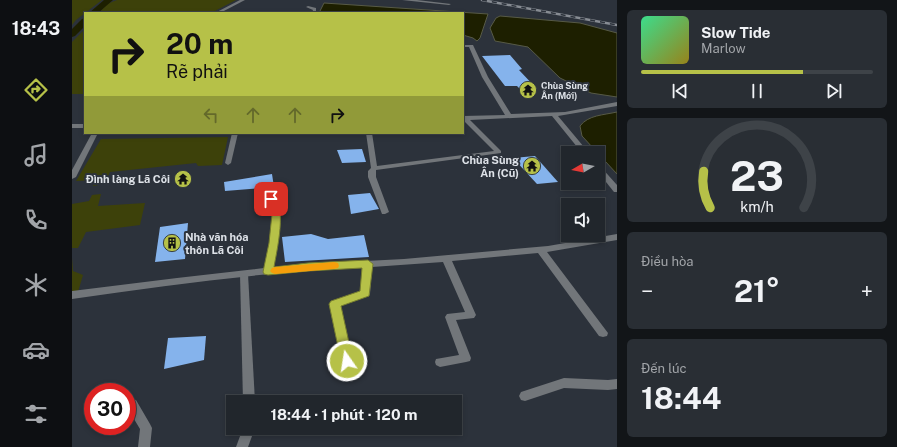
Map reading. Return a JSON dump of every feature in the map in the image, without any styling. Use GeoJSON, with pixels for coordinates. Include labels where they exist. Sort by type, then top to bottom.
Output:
{"type":"FeatureCollection","features":[{"type":"Feature","properties":{"kind":"street"},"geometry":{"type":"LineString","coordinates":[[219,12],[243,0]]}},
{"type":"Feature","properties":{"kind":"street"},"geometry":{"type":"LineString","coordinates":[[404,0],[449,4]]}},
{"type":"Feature","properties":{"kind":"street"},"geometry":{"type":"LineString","coordinates":[[308,6],[315,9],[314,12]]}},
{"type":"Feature","properties":{"kind":"street"},"geometry":{"type":"LineString","coordinates":[[464,46],[471,46],[485,76],[510,117]]}},
{"type":"Feature","properties":{"kind":"street"},"geometry":{"type":"LineString","coordinates":[[464,118],[554,115],[617,104]]}},
{"type":"Feature","properties":{"kind":"street"},"geometry":{"type":"LineString","coordinates":[[554,115],[580,146]]}},
{"type":"Feature","properties":{"kind":"street"},"geometry":{"type":"LineString","coordinates":[[374,168],[499,152],[464,118]]}},
{"type":"Feature","properties":{"kind":"street"},"geometry":{"type":"LineString","coordinates":[[72,126],[84,126]]}},
{"type":"Feature","properties":{"kind":"street"},"geometry":{"type":"LineString","coordinates":[[72,177],[94,134]]}},
{"type":"Feature","properties":{"kind":"street"},"geometry":{"type":"LineString","coordinates":[[228,163],[235,134]]}},
{"type":"Feature","properties":{"kind":"street"},"geometry":{"type":"LineString","coordinates":[[369,134],[374,168],[372,171],[372,177],[385,212]]}},
{"type":"Feature","properties":{"kind":"street"},"geometry":{"type":"LineString","coordinates":[[605,175],[617,190]]}},
{"type":"Feature","properties":{"kind":"street"},"geometry":{"type":"LineString","coordinates":[[268,272],[274,243],[277,214],[271,199]]}},
{"type":"Feature","properties":{"kind":"street"},"geometry":{"type":"LineString","coordinates":[[72,295],[308,267],[368,264],[540,250],[617,237]]}},
{"type":"Feature","properties":{"kind":"street"},"geometry":{"type":"LineString","coordinates":[[540,250],[603,333]]}},
{"type":"Feature","properties":{"kind":"street"},"geometry":{"type":"LineString","coordinates":[[440,362],[466,358],[450,317],[471,315],[446,258]]}},
{"type":"Feature","properties":{"kind":"street"},"geometry":{"type":"LineString","coordinates":[[350,375],[335,304],[365,294],[368,264]]}},
{"type":"Feature","properties":{"kind":"street"},"geometry":{"type":"LineString","coordinates":[[244,274],[249,395]]}},
{"type":"Feature","properties":{"kind":"street"},"geometry":{"type":"LineString","coordinates":[[525,396],[564,383],[608,386],[617,384]]}},
{"type":"Feature","properties":{"kind":"street"},"geometry":{"type":"LineString","coordinates":[[136,411],[146,428],[144,447]]}},
{"type":"Feature","properties":{"kind":"street"},"geometry":{"type":"LineString","coordinates":[[242,447],[246,435]]}},
{"type":"Feature","properties":{"kind":"green space"},"geometry":{"type":"Polygon","coordinates":[[[72,0],[102,0],[86,12],[84,12],[84,14],[72,25],[72,0]]]}},
{"type":"Feature","properties":{"kind":"green space"},"geometry":{"type":"Polygon","coordinates":[[[117,0],[236,0],[213,12],[100,12],[107,4],[117,0]]]}},
{"type":"Feature","properties":{"kind":"green space"},"geometry":{"type":"Polygon","coordinates":[[[84,30],[84,94],[72,94],[72,42],[84,30]]]}},
{"type":"Feature","properties":{"kind":"green space"},"geometry":{"type":"Polygon","coordinates":[[[228,137],[222,165],[198,166],[196,163],[110,172],[104,184],[93,186],[95,180],[76,181],[101,139],[228,137]]]}},
{"type":"Feature","properties":{"kind":"green space"},"geometry":{"type":"Polygon","coordinates":[[[101,194],[98,206],[145,203],[140,225],[86,232],[78,248],[72,248],[72,204],[89,201],[92,195],[101,194]]]}},
{"type":"Feature","properties":{"kind":"green space"},"geometry":{"type":"Polygon","coordinates":[[[72,258],[73,271],[83,275],[78,292],[72,293],[72,258]]]}},
{"type":"Feature","properties":{"kind":"shaded area"},"geometry":{"type":"Polygon","coordinates":[[[324,3],[458,12],[320,12],[324,3]]]}},
{"type":"Feature","properties":{"kind":"shaded area"},"geometry":{"type":"Polygon","coordinates":[[[464,12],[488,14],[480,38],[477,41],[464,35],[464,12]]]}},
{"type":"Feature","properties":{"kind":"shaded area"},"geometry":{"type":"Polygon","coordinates":[[[500,16],[580,23],[617,33],[617,97],[591,93],[560,78],[528,47],[495,41],[490,28],[496,18],[500,16]]]}},
{"type":"Feature","properties":{"kind":"shaded area"},"geometry":{"type":"Polygon","coordinates":[[[617,112],[617,174],[605,161],[605,146],[591,146],[582,136],[580,126],[583,122],[602,115],[617,112]]]}},
{"type":"Feature","properties":{"kind":"building"},"geometry":{"type":"Polygon","coordinates":[[[510,55],[522,69],[519,70],[537,89],[521,90],[517,86],[505,86],[482,56],[510,55]]]}},
{"type":"Feature","properties":{"kind":"building"},"geometry":{"type":"Polygon","coordinates":[[[362,149],[366,162],[342,163],[337,150],[362,149]]]}},
{"type":"Feature","properties":{"kind":"building","name":"Chùa Sùng Ân (Cũ)"},"geometry":{"type":"Polygon","coordinates":[[[535,156],[558,182],[537,184],[513,158],[535,156]]]}},
{"type":"Feature","properties":{"kind":"building"},"geometry":{"type":"Polygon","coordinates":[[[272,174],[274,187],[225,191],[224,182],[272,174]]]}},
{"type":"Feature","properties":{"kind":"building"},"geometry":{"type":"Polygon","coordinates":[[[370,193],[379,209],[351,214],[348,195],[370,193]]]}},
{"type":"Feature","properties":{"kind":"building","name":"Nhà văn hóa thôn Lã Côi"},"geometry":{"type":"Polygon","coordinates":[[[188,223],[185,259],[155,262],[160,227],[188,223]]]}},
{"type":"Feature","properties":{"kind":"building"},"geometry":{"type":"Polygon","coordinates":[[[311,234],[328,239],[364,235],[369,257],[285,262],[282,237],[311,234]]]}},
{"type":"Feature","properties":{"kind":"building"},"geometry":{"type":"Polygon","coordinates":[[[206,336],[204,360],[164,369],[168,338],[206,336]]]}},
{"type":"Feature","properties":{"kind":"waterway"},"geometry":{"type":"LineString","coordinates":[[94,12],[109,0]]}},
{"type":"Feature","properties":{"kind":"waterway"},"geometry":{"type":"LineString","coordinates":[[72,34],[84,22]]}},
{"type":"Feature","properties":{"kind":"railway"},"geometry":{"type":"LineString","coordinates":[[482,0],[617,25]]}},
{"type":"Feature","properties":{"kind":"slow traffic"},"geometry":{"type":"LineString","coordinates":[[275,271],[334,266]]}},
{"type":"Feature","properties":{"kind":"place","name":"Chùa Sùng Ân (Mới)"},"geometry":{"type":"Point","coordinates":[528,90]}},
{"type":"Feature","properties":{"kind":"place","name":"Chùa Sùng Ân (Cũ)"},"geometry":{"type":"Point","coordinates":[532,166]}},
{"type":"Feature","properties":{"kind":"place","name":"Đình làng Lã Côi"},"geometry":{"type":"Point","coordinates":[183,179]}},
{"type":"Feature","properties":{"kind":"place","name":"Nhà văn hóa thôn Lã Côi"},"geometry":{"type":"Point","coordinates":[172,243]}},
{"type":"Feature","properties":{"kind":"route"},"geometry":{"type":"LineString","coordinates":[[271,199],[277,214],[274,243],[268,272],[308,267],[368,264],[365,294],[335,304],[347,361]]}}]}
